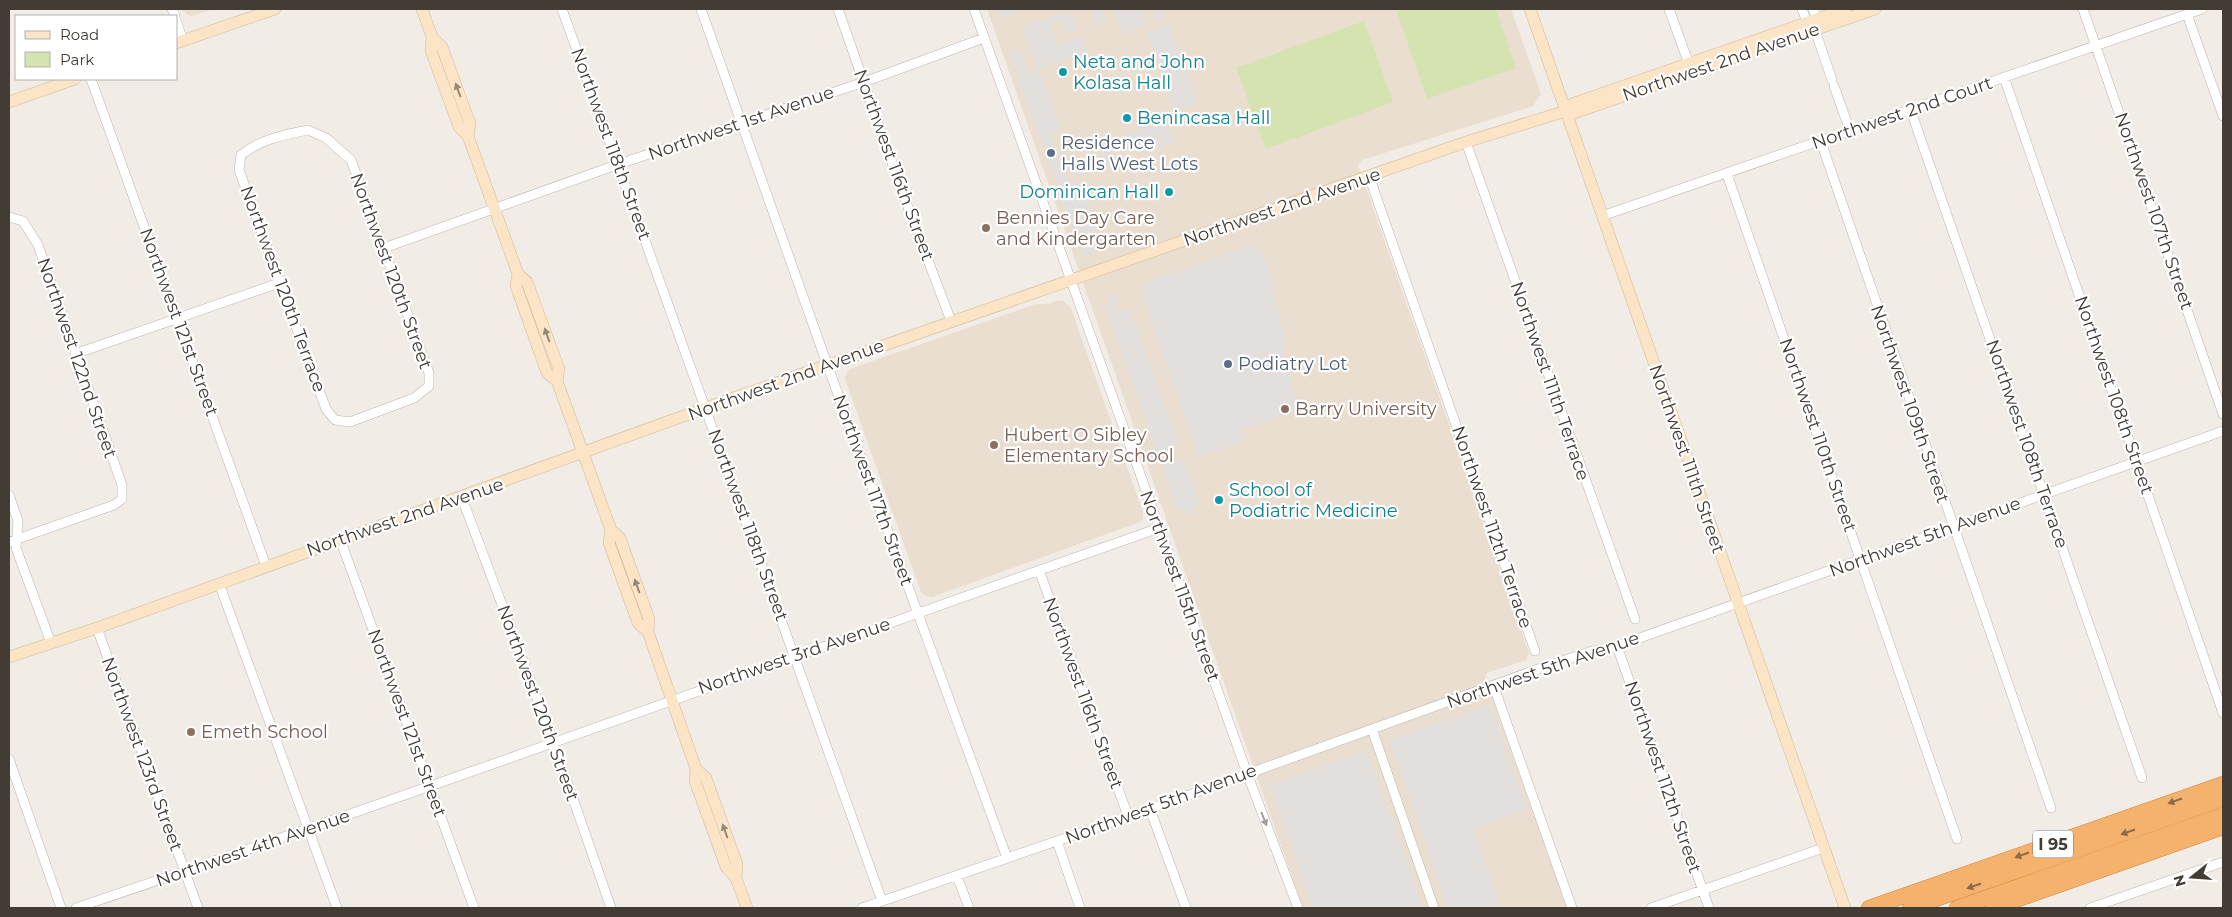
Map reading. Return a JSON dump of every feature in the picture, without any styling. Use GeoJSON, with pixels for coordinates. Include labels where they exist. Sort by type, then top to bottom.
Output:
{"type":"FeatureCollection","features":[{"type":"Feature","properties":{"kind":"highway","name":"I 95"},"geometry":{"type":"LineString","coordinates":[[1869,908],[2223,788]]}},
{"type":"Feature","properties":{"kind":"highway"},"geometry":{"type":"LineString","coordinates":[[1910,908],[2223,788]]}},
{"type":"Feature","properties":{"kind":"highway"},"geometry":{"type":"LineString","coordinates":[[1957,908],[2223,816]]}},
{"type":"Feature","properties":{"kind":"highway","name":"I 95"},"geometry":{"type":"LineString","coordinates":[[1993,908],[2223,827]]}},
{"type":"Feature","properties":{"kind":"street"},"geometry":{"type":"LineString","coordinates":[[180,42],[274,9]]}},
{"type":"Feature","properties":{"kind":"street"},"geometry":{"type":"LineString","coordinates":[[422,9],[432,37],[442,47],[458,90],[470,124],[468,136],[518,274],[516,286],[547,373],[557,381],[583,452],[611,530],[609,542],[634,614],[638,623],[648,632],[696,769],[706,778],[737,864],[736,878],[747,908]]}},
{"type":"Feature","properties":{"kind":"street","name":"Northwest 118th Street"},"geometry":{"type":"LineString","coordinates":[[562,9],[882,901]]}},
{"type":"Feature","properties":{"kind":"street","name":"Northwest 117th Street"},"geometry":{"type":"LineString","coordinates":[[701,9],[917,613],[1007,858]]}},
{"type":"Feature","properties":{"kind":"street","name":"Northwest 116th Street"},"geometry":{"type":"LineString","coordinates":[[838,9],[950,321]]}},
{"type":"Feature","properties":{"kind":"street","name":"Northwest 115th Street"},"geometry":{"type":"LineString","coordinates":[[974,9],[1247,773],[1298,908]]}},
{"type":"Feature","properties":{"kind":"street","name":"Northwest 111th Street"},"geometry":{"type":"LineString","coordinates":[[1530,9],[1823,848],[1846,908]]}},
{"type":"Feature","properties":{"kind":"street"},"geometry":{"type":"LineString","coordinates":[[1669,9],[1690,68]]}},
{"type":"Feature","properties":{"kind":"street"},"geometry":{"type":"LineString","coordinates":[[1802,9],[1813,20],[1850,131]]}},
{"type":"Feature","properties":{"kind":"street","name":"Northwest 2nd Avenue"},"geometry":{"type":"LineString","coordinates":[[9,657],[97,628],[340,539],[462,498],[583,452],[950,321],[1466,142],[1566,111],[1574,113],[1813,20],[1846,9]]}},
{"type":"Feature","properties":{"kind":"street","name":"Northwest 2nd Avenue"},"geometry":{"type":"LineString","coordinates":[[1813,20],[1875,9]]}},
{"type":"Feature","properties":{"kind":"street","name":"Northwest 107th Street"},"geometry":{"type":"LineString","coordinates":[[2083,9],[2223,414]]}},
{"type":"Feature","properties":{"kind":"street","name":"Northwest 2nd Court"},"geometry":{"type":"LineString","coordinates":[[1602,216],[1911,111],[2096,44],[2202,9]]}},
{"type":"Feature","properties":{"kind":"street"},"geometry":{"type":"LineString","coordinates":[[2188,14],[2223,116]]}},
{"type":"Feature","properties":{"kind":"street","name":"Northwest 1st Avenue"},"geometry":{"type":"LineString","coordinates":[[384,248],[619,164],[864,82],[984,38]]}},
{"type":"Feature","properties":{"kind":"street","name":"Northwest 108th Street"},"geometry":{"type":"LineString","coordinates":[[2004,77],[2223,713]]}},
{"type":"Feature","properties":{"kind":"street"},"geometry":{"type":"LineString","coordinates":[[9,102],[72,80]]}},
{"type":"Feature","properties":{"kind":"street","name":"Northwest 121st Street"},"geometry":{"type":"LineString","coordinates":[[90,80],[266,566]]}},
{"type":"Feature","properties":{"kind":"street","name":"Northwest 108th Terrace"},"geometry":{"type":"LineString","coordinates":[[1911,111],[2142,778]]}},
{"type":"Feature","properties":{"kind":"street","name":"Northwest 120th Street"},"geometry":{"type":"LineString","coordinates":[[241,155],[253,146],[275,137],[308,130],[326,138],[351,160],[422,350],[429,373],[429,386],[414,398],[350,422],[335,420]]}},
{"type":"Feature","properties":{"kind":"street","name":"Northwest 111th Terrace"},"geometry":{"type":"LineString","coordinates":[[1466,142],[1634,619]]}},
{"type":"Feature","properties":{"kind":"street","name":"Northwest 109th Street"},"geometry":{"type":"LineString","coordinates":[[1821,142],[1952,527],[2051,808]]}},
{"type":"Feature","properties":{"kind":"street","name":"Northwest 120th Terrace"},"geometry":{"type":"LineString","coordinates":[[241,155],[239,170],[279,283],[326,409],[335,420]]}},
{"type":"Feature","properties":{"kind":"street","name":"Northwest 110th Street"},"geometry":{"type":"LineString","coordinates":[[1727,174],[1957,839]]}},
{"type":"Feature","properties":{"kind":"street","name":"Northwest 112th Terrace"},"geometry":{"type":"LineString","coordinates":[[1369,176],[1535,651]]}},
{"type":"Feature","properties":{"kind":"street","name":"Northwest 122nd Street"},"geometry":{"type":"LineString","coordinates":[[9,216],[23,221],[38,245],[122,485],[122,499],[114,505],[13,541]]}},
{"type":"Feature","properties":{"kind":"street"},"geometry":{"type":"LineString","coordinates":[[75,354],[279,283]]}},
{"type":"Feature","properties":{"kind":"street","name":"Northwest 5th Avenue"},"geometry":{"type":"LineString","coordinates":[[863,908],[1150,810],[1247,773],[1581,655],[1617,646],[2223,431]]}},
{"type":"Feature","properties":{"kind":"street"},"geometry":{"type":"LineString","coordinates":[[9,495],[18,521],[13,541],[51,643]]}},
{"type":"Feature","properties":{"kind":"street","name":"Northwest 120th Street"},"geometry":{"type":"LineString","coordinates":[[462,498],[553,741],[611,908]]}},
{"type":"Feature","properties":{"kind":"street","name":"Northwest 3rd Avenue"},"geometry":{"type":"LineString","coordinates":[[430,786],[1159,528]]}},
{"type":"Feature","properties":{"kind":"street","name":"Northwest 121st Street"},"geometry":{"type":"LineString","coordinates":[[340,539],[474,908]]}},
{"type":"Feature","properties":{"kind":"street","name":"Northwest 116th Street"},"geometry":{"type":"LineString","coordinates":[[1039,570],[1128,816]]}},
{"type":"Feature","properties":{"kind":"street"},"geometry":{"type":"LineString","coordinates":[[219,584],[336,908]]}},
{"type":"Feature","properties":{"kind":"street","name":"Northwest 123rd Street"},"geometry":{"type":"LineString","coordinates":[[97,628],[198,908]]}},
{"type":"Feature","properties":{"kind":"street","name":"Northwest 112th Street"},"geometry":{"type":"LineString","coordinates":[[1617,646],[1709,908]]}},
{"type":"Feature","properties":{"kind":"street"},"geometry":{"type":"LineString","coordinates":[[1494,687],[1572,908]]}},
{"type":"Feature","properties":{"kind":"street"},"geometry":{"type":"LineString","coordinates":[[1372,729],[1434,908]]}},
{"type":"Feature","properties":{"kind":"street"},"geometry":{"type":"LineString","coordinates":[[9,759],[61,908]]}},
{"type":"Feature","properties":{"kind":"street","name":"Northwest 4th Avenue"},"geometry":{"type":"LineString","coordinates":[[76,908],[309,830],[430,786]]}},
{"type":"Feature","properties":{"kind":"street"},"geometry":{"type":"LineString","coordinates":[[1150,810],[1186,908]]}},
{"type":"Feature","properties":{"kind":"street"},"geometry":{"type":"LineString","coordinates":[[1057,841],[1080,908]]}},
{"type":"Feature","properties":{"kind":"street"},"geometry":{"type":"LineString","coordinates":[[1651,908],[1823,848]]}},
{"type":"Feature","properties":{"kind":"street"},"geometry":{"type":"LineString","coordinates":[[2090,908],[2223,862]]}},
{"type":"Feature","properties":{"kind":"street"},"geometry":{"type":"LineString","coordinates":[[957,876],[969,908]]}},
{"type":"Feature","properties":{"kind":"shaded area"},"geometry":{"type":"Polygon","coordinates":[[[182,9],[214,9],[191,16],[182,9]]]}},
{"type":"Feature","properties":{"kind":"shaded area","name":"Barry University"},"geometry":{"type":"Polygon","coordinates":[[[987,9],[1511,9],[1541,94],[1533,106],[1362,160],[1358,165],[1529,653],[1526,660],[1487,673],[1485,678],[1567,908],[1303,908],[987,9]]]}},
{"type":"Feature","properties":{"kind":"shaded area"},"geometry":{"type":"Polygon","coordinates":[[[991,9],[1025,9],[1002,17],[1000,11],[993,14],[991,9]]]}},
{"type":"Feature","properties":{"kind":"shaded area"},"geometry":{"type":"Polygon","coordinates":[[[1090,9],[1102,9],[1106,21],[1096,25],[1090,9]]]}},
{"type":"Feature","properties":{"kind":"shaded area"},"geometry":{"type":"Polygon","coordinates":[[[1114,9],[1140,9],[1147,26],[1123,35],[1114,9]]]}},
{"type":"Feature","properties":{"kind":"shaded area"},"geometry":{"type":"Polygon","coordinates":[[[1151,9],[1164,9],[1166,17],[1155,21],[1151,9]]]}},
{"type":"Feature","properties":{"kind":"shaded area"},"geometry":{"type":"Polygon","coordinates":[[[1071,13],[1077,30],[1066,34],[1060,21],[1050,24],[1058,46],[1083,37],[1088,51],[1037,69],[1023,27],[1058,14],[1063,16],[1071,13]]]}},
{"type":"Feature","properties":{"kind":"shaded area","name":"Residence Halls West Lots"},"geometry":{"type":"Polygon","coordinates":[[[1169,24],[1197,103],[1174,111],[1147,32],[1169,24]]]}},
{"type":"Feature","properties":{"kind":"shaded area","name":"Residence Halls West Lots"},"geometry":{"type":"Polygon","coordinates":[[[1020,49],[1029,73],[1039,70],[1060,129],[1050,133],[1069,183],[1080,179],[1104,249],[1083,256],[1009,53],[1020,49]]]}},
{"type":"Feature","properties":{"kind":"shaded area","name":"Residence Halls West Lots"},"geometry":{"type":"Polygon","coordinates":[[[1166,120],[1174,142],[1140,154],[1136,143],[1126,146],[1123,136],[1166,120]]]}},
{"type":"Feature","properties":{"kind":"shaded area","name":"Residence Halls West Lots"},"geometry":{"type":"Polygon","coordinates":[[[1112,139],[1116,150],[1106,153],[1110,165],[1078,176],[1074,164],[1104,154],[1101,143],[1112,139]]]}},
{"type":"Feature","properties":{"kind":"shaded area","name":"Podiatry Lot"},"geometry":{"type":"Polygon","coordinates":[[[1255,244],[1258,253],[1262,252],[1274,286],[1274,297],[1282,319],[1279,320],[1286,341],[1283,342],[1298,410],[1243,429],[1247,440],[1199,457],[1142,295],[1146,293],[1142,284],[1255,244]]]}},
{"type":"Feature","properties":{"kind":"shaded area"},"geometry":{"type":"Polygon","coordinates":[[[1116,293],[1120,303],[1115,305],[1118,313],[1130,309],[1178,443],[1167,447],[1172,462],[1183,459],[1200,505],[1194,508],[1195,513],[1187,515],[1184,509],[1178,511],[1105,305],[1111,302],[1109,296],[1116,293]]]}},
{"type":"Feature","properties":{"kind":"shaded area","name":"Hubert O Sibley Elementary School"},"geometry":{"type":"Polygon","coordinates":[[[1059,300],[1064,301],[1071,308],[1143,512],[1143,518],[1140,522],[932,597],[926,596],[921,592],[845,379],[847,372],[850,369],[1036,304],[1049,304],[1059,300]]]}},
{"type":"Feature","properties":{"kind":"shaded area"},"geometry":{"type":"Polygon","coordinates":[[[1490,705],[1527,810],[1473,829],[1501,908],[1448,908],[1390,740],[1490,705]]]}},
{"type":"Feature","properties":{"kind":"shaded area"},"geometry":{"type":"Polygon","coordinates":[[[1367,750],[1423,908],[1313,908],[1270,785],[1367,750]]]}},
{"type":"Feature","properties":{"kind":"green space"},"geometry":{"type":"Polygon","coordinates":[[[1396,9],[1496,9],[1516,68],[1427,99],[1396,9]]]}},
{"type":"Feature","properties":{"kind":"green space"},"geometry":{"type":"Polygon","coordinates":[[[1364,21],[1393,102],[1266,149],[1236,68],[1364,21]]]}},
{"type":"Feature","properties":{"kind":"place","name":"Neta and John Kolasa Hall"},"geometry":{"type":"Point","coordinates":[1063,72]}},
{"type":"Feature","properties":{"kind":"place","name":"Benincasa Hall"},"geometry":{"type":"Point","coordinates":[1127,118]}},
{"type":"Feature","properties":{"kind":"place","name":"Residence Halls West Lots"},"geometry":{"type":"Point","coordinates":[1051,153]}},
{"type":"Feature","properties":{"kind":"place","name":"Dominican Hall"},"geometry":{"type":"Point","coordinates":[1169,192]}},
{"type":"Feature","properties":{"kind":"place","name":"Bennies Day Care and Kindergarten"},"geometry":{"type":"Point","coordinates":[986,228]}},
{"type":"Feature","properties":{"kind":"place","name":"Podiatry Lot"},"geometry":{"type":"Point","coordinates":[1228,364]}},
{"type":"Feature","properties":{"kind":"place","name":"Barry University"},"geometry":{"type":"Point","coordinates":[1285,409]}},
{"type":"Feature","properties":{"kind":"place","name":"Hubert O Sibley Elementary School"},"geometry":{"type":"Point","coordinates":[994,445]}},
{"type":"Feature","properties":{"kind":"place","name":"School of Podiatric Medicine"},"geometry":{"type":"Point","coordinates":[1219,500]}},
{"type":"Feature","properties":{"kind":"place","name":"Emeth School"},"geometry":{"type":"Point","coordinates":[191,732]}}]}
